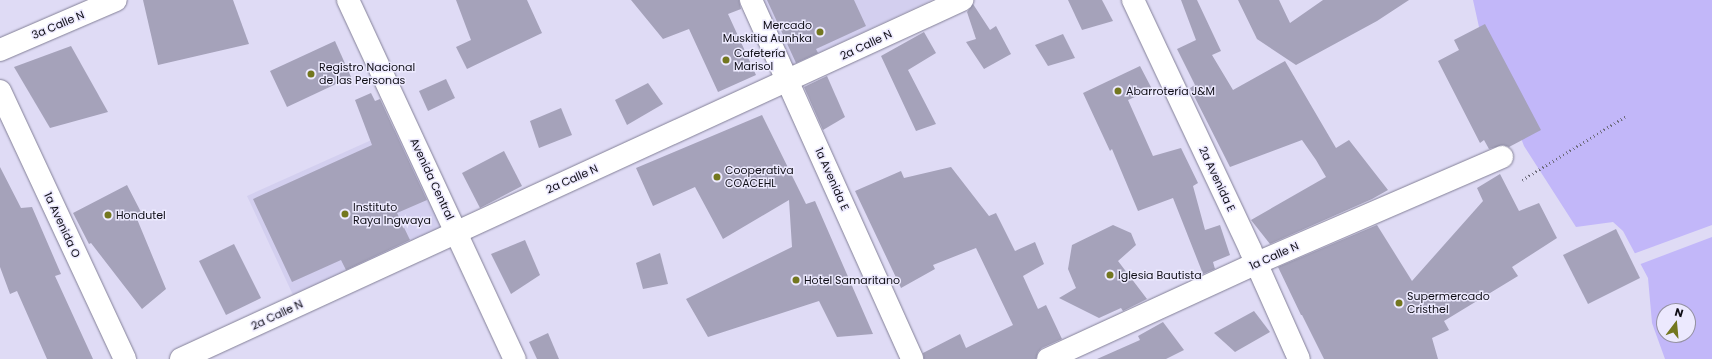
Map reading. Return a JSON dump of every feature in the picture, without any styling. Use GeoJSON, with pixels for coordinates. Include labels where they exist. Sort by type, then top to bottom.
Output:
{"type":"FeatureCollection","features":[{"type":"Feature","properties":{"kind":"street","name":"3a Calle N"},"geometry":{"type":"LineString","coordinates":[[0,50],[116,0]]}},
{"type":"Feature","properties":{"kind":"street","name":"Avenida Central"},"geometry":{"type":"LineString","coordinates":[[348,0],[515,359]]}},
{"type":"Feature","properties":{"kind":"street","name":"1a Avenida E"},"geometry":{"type":"LineString","coordinates":[[751,0],[789,81],[912,359]]}},
{"type":"Feature","properties":{"kind":"street","name":"2a Calle N"},"geometry":{"type":"LineString","coordinates":[[182,359],[789,81],[962,0]]}},
{"type":"Feature","properties":{"kind":"street","name":"2a Avenida E"},"geometry":{"type":"LineString","coordinates":[[1133,0],[1257,263],[1299,359]]}},
{"type":"Feature","properties":{"kind":"street","name":"1a Avenida O"},"geometry":{"type":"LineString","coordinates":[[0,91],[125,359]]}},
{"type":"Feature","properties":{"kind":"street","name":"1a Calle N"},"geometry":{"type":"LineString","coordinates":[[1048,359],[1257,263],[1502,158]]}},
{"type":"Feature","properties":{"kind":"path"},"geometry":{"type":"LineString","coordinates":[[1522,180],[1626,116]]}},
{"type":"Feature","properties":{"kind":"shaded area","name":"Mercado Muskitia Aunhka"},"geometry":{"type":"Polygon","coordinates":[[[762,0],[932,0],[793,65],[762,0]]]}},
{"type":"Feature","properties":{"kind":"shaded area"},"geometry":{"type":"Polygon","coordinates":[[[1473,0],[1712,0],[1712,359],[1665,359],[1659,343],[1696,343],[1696,303],[1656,303],[1656,334],[1652,323],[1648,278],[1623,231],[1613,222],[1576,227],[1524,146],[1479,27],[1473,0]]]}},
{"type":"Feature","properties":{"kind":"shaded area","name":"Instituto Raya Ingwaya"},"geometry":{"type":"Polygon","coordinates":[[[396,129],[441,228],[293,295],[247,196],[396,129]]]}},
{"type":"Feature","properties":{"kind":"pier"},"geometry":{"type":"Polygon","coordinates":[[[1712,225],[1712,237],[1638,265],[1633,254],[1712,225]]]}},
{"type":"Feature","properties":{"kind":"building"},"geometry":{"type":"Polygon","coordinates":[[[143,0],[233,0],[249,44],[158,65],[143,0]]]}},
{"type":"Feature","properties":{"kind":"building"},"geometry":{"type":"Polygon","coordinates":[[[456,0],[527,0],[542,33],[467,69],[456,47],[471,40],[456,0]]]}},
{"type":"Feature","properties":{"kind":"building"},"geometry":{"type":"Polygon","coordinates":[[[631,0],[739,0],[741,9],[728,14],[756,75],[718,92],[689,29],[663,39],[631,0]]]}},
{"type":"Feature","properties":{"kind":"building","name":"Mercado Muskitia Aunhka"},"geometry":{"type":"Polygon","coordinates":[[[767,0],[854,0],[866,26],[816,49],[818,53],[796,63],[767,0]]]}},
{"type":"Feature","properties":{"kind":"building"},"geometry":{"type":"Polygon","coordinates":[[[1068,0],[1102,0],[1113,21],[1082,30],[1068,0]]]}},
{"type":"Feature","properties":{"kind":"building"},"geometry":{"type":"Polygon","coordinates":[[[1181,0],[1197,0],[1221,51],[1212,55],[1233,90],[1285,61],[1336,148],[1349,140],[1388,190],[1372,199],[1270,244],[1251,220],[1326,177],[1302,140],[1230,167],[1190,88],[1195,85],[1177,49],[1196,40],[1181,0]]]}},
{"type":"Feature","properties":{"kind":"building"},"geometry":{"type":"Polygon","coordinates":[[[1238,0],[1279,0],[1290,23],[1323,0],[1409,0],[1377,21],[1296,65],[1257,39],[1238,0]]]}},
{"type":"Feature","properties":{"kind":"building"},"geometry":{"type":"Polygon","coordinates":[[[973,4],[990,30],[996,26],[1011,54],[984,69],[966,42],[976,39],[967,12],[973,4]]]}},
{"type":"Feature","properties":{"kind":"building"},"geometry":{"type":"Polygon","coordinates":[[[1485,24],[1541,130],[1509,147],[1503,145],[1489,149],[1484,140],[1480,143],[1438,61],[1459,50],[1454,40],[1485,24]]]}},
{"type":"Feature","properties":{"kind":"building"},"geometry":{"type":"Polygon","coordinates":[[[924,32],[936,53],[908,70],[936,124],[916,131],[881,56],[924,32]]]}},
{"type":"Feature","properties":{"kind":"building"},"geometry":{"type":"Polygon","coordinates":[[[1063,34],[1075,58],[1048,66],[1035,45],[1063,34]]]}},
{"type":"Feature","properties":{"kind":"building","name":"Registro Nacional de las Personas"},"geometry":{"type":"Polygon","coordinates":[[[335,41],[351,77],[287,107],[270,71],[335,41]]]}},
{"type":"Feature","properties":{"kind":"building"},"geometry":{"type":"Polygon","coordinates":[[[71,46],[108,112],[50,128],[14,67],[71,46]]]}},
{"type":"Feature","properties":{"kind":"building"},"geometry":{"type":"Polygon","coordinates":[[[1140,66],[1152,89],[1128,100],[1153,156],[1181,148],[1198,183],[1193,186],[1205,230],[1220,225],[1230,255],[1213,262],[1215,269],[1203,274],[1173,198],[1138,211],[1112,149],[1110,151],[1083,93],[1140,66]]]}},
{"type":"Feature","properties":{"kind":"building"},"geometry":{"type":"Polygon","coordinates":[[[827,76],[845,117],[823,130],[804,87],[827,76]]]}},
{"type":"Feature","properties":{"kind":"building"},"geometry":{"type":"Polygon","coordinates":[[[446,79],[455,98],[428,111],[419,91],[446,79]]]}},
{"type":"Feature","properties":{"kind":"building"},"geometry":{"type":"Polygon","coordinates":[[[648,83],[663,104],[627,125],[615,100],[648,83]]]}},
{"type":"Feature","properties":{"kind":"building","name":"Instituto Raya Ingwaya"},"geometry":{"type":"Polygon","coordinates":[[[371,93],[375,101],[380,99],[427,200],[397,213],[410,240],[346,270],[341,260],[292,282],[253,199],[372,145],[355,100],[371,93]]]}},
{"type":"Feature","properties":{"kind":"building"},"geometry":{"type":"Polygon","coordinates":[[[561,108],[572,135],[539,148],[530,121],[561,108]]]}},
{"type":"Feature","properties":{"kind":"building"},"geometry":{"type":"Polygon","coordinates":[[[762,115],[806,204],[815,201],[873,334],[837,337],[819,301],[708,337],[686,299],[792,247],[789,200],[723,239],[695,187],[653,206],[636,168],[762,115]]]}},
{"type":"Feature","properties":{"kind":"building"},"geometry":{"type":"Polygon","coordinates":[[[504,151],[522,186],[480,208],[462,173],[504,151]]]}},
{"type":"Feature","properties":{"kind":"building"},"geometry":{"type":"Polygon","coordinates":[[[0,167],[21,208],[32,207],[61,274],[55,276],[93,359],[47,359],[17,291],[10,294],[0,267],[0,167]]]}},
{"type":"Feature","properties":{"kind":"building"},"geometry":{"type":"Polygon","coordinates":[[[951,167],[989,216],[996,213],[1015,251],[1035,242],[1044,264],[1023,276],[1038,309],[1046,305],[1062,339],[1042,348],[1038,352],[1036,359],[924,359],[923,353],[960,334],[966,348],[1013,325],[976,248],[933,265],[935,269],[901,288],[855,191],[901,171],[904,178],[951,167]]]}},
{"type":"Feature","properties":{"kind":"building"},"geometry":{"type":"Polygon","coordinates":[[[1500,174],[1519,211],[1539,203],[1557,238],[1512,267],[1518,276],[1444,321],[1449,330],[1432,338],[1438,359],[1324,359],[1278,267],[1377,225],[1412,281],[1483,201],[1477,188],[1500,174]]]}},
{"type":"Feature","properties":{"kind":"building"},"geometry":{"type":"Polygon","coordinates":[[[127,185],[143,216],[137,219],[166,289],[142,309],[91,243],[89,244],[73,213],[127,185]]]}},
{"type":"Feature","properties":{"kind":"building","name":"Iglesia Bautista"},"geometry":{"type":"Polygon","coordinates":[[[1113,225],[1131,233],[1136,245],[1118,261],[1147,299],[1123,311],[1121,308],[1099,318],[1059,298],[1076,288],[1068,269],[1072,245],[1113,225]]]}},
{"type":"Feature","properties":{"kind":"building"},"geometry":{"type":"Polygon","coordinates":[[[1616,229],[1640,278],[1588,304],[1563,255],[1616,229]]]}},
{"type":"Feature","properties":{"kind":"building"},"geometry":{"type":"Polygon","coordinates":[[[525,240],[540,275],[511,294],[491,254],[525,240]]]}},
{"type":"Feature","properties":{"kind":"building"},"geometry":{"type":"Polygon","coordinates":[[[234,244],[261,298],[226,315],[199,261],[234,244]]]}},
{"type":"Feature","properties":{"kind":"building"},"geometry":{"type":"Polygon","coordinates":[[[660,253],[668,284],[643,289],[636,263],[660,253]]]}},
{"type":"Feature","properties":{"kind":"building"},"geometry":{"type":"Polygon","coordinates":[[[1254,311],[1270,332],[1235,352],[1214,333],[1254,311]]]}},
{"type":"Feature","properties":{"kind":"building"},"geometry":{"type":"Polygon","coordinates":[[[1163,322],[1184,350],[1166,359],[1097,359],[1140,340],[1138,336],[1163,322]]]}},
{"type":"Feature","properties":{"kind":"building"},"geometry":{"type":"Polygon","coordinates":[[[548,333],[559,359],[537,359],[529,342],[548,333]]]}},
{"type":"Feature","properties":{"kind":"place","name":"Mercado Muskitia Aunhka"},"geometry":{"type":"Point","coordinates":[820,32]}},
{"type":"Feature","properties":{"kind":"place","name":"Cafetería Marisol"},"geometry":{"type":"Point","coordinates":[726,60]}},
{"type":"Feature","properties":{"kind":"place","name":"Registro Nacional de las Personas"},"geometry":{"type":"Point","coordinates":[311,74]}},
{"type":"Feature","properties":{"kind":"place","name":"Abarrotería J&M"},"geometry":{"type":"Point","coordinates":[1118,91]}},
{"type":"Feature","properties":{"kind":"place","name":"Cooperativa COACEHL"},"geometry":{"type":"Point","coordinates":[717,177]}},
{"type":"Feature","properties":{"kind":"place","name":"Instituto Raya Ingwaya"},"geometry":{"type":"Point","coordinates":[345,214]}},
{"type":"Feature","properties":{"kind":"place","name":"Hondutel"},"geometry":{"type":"Point","coordinates":[108,215]}},
{"type":"Feature","properties":{"kind":"place","name":"Iglesia Bautista"},"geometry":{"type":"Point","coordinates":[1110,275]}},
{"type":"Feature","properties":{"kind":"place","name":"Hotel Samaritano"},"geometry":{"type":"Point","coordinates":[796,280]}},
{"type":"Feature","properties":{"kind":"place","name":"Supermercado Cristhel"},"geometry":{"type":"Point","coordinates":[1399,303]}}]}
